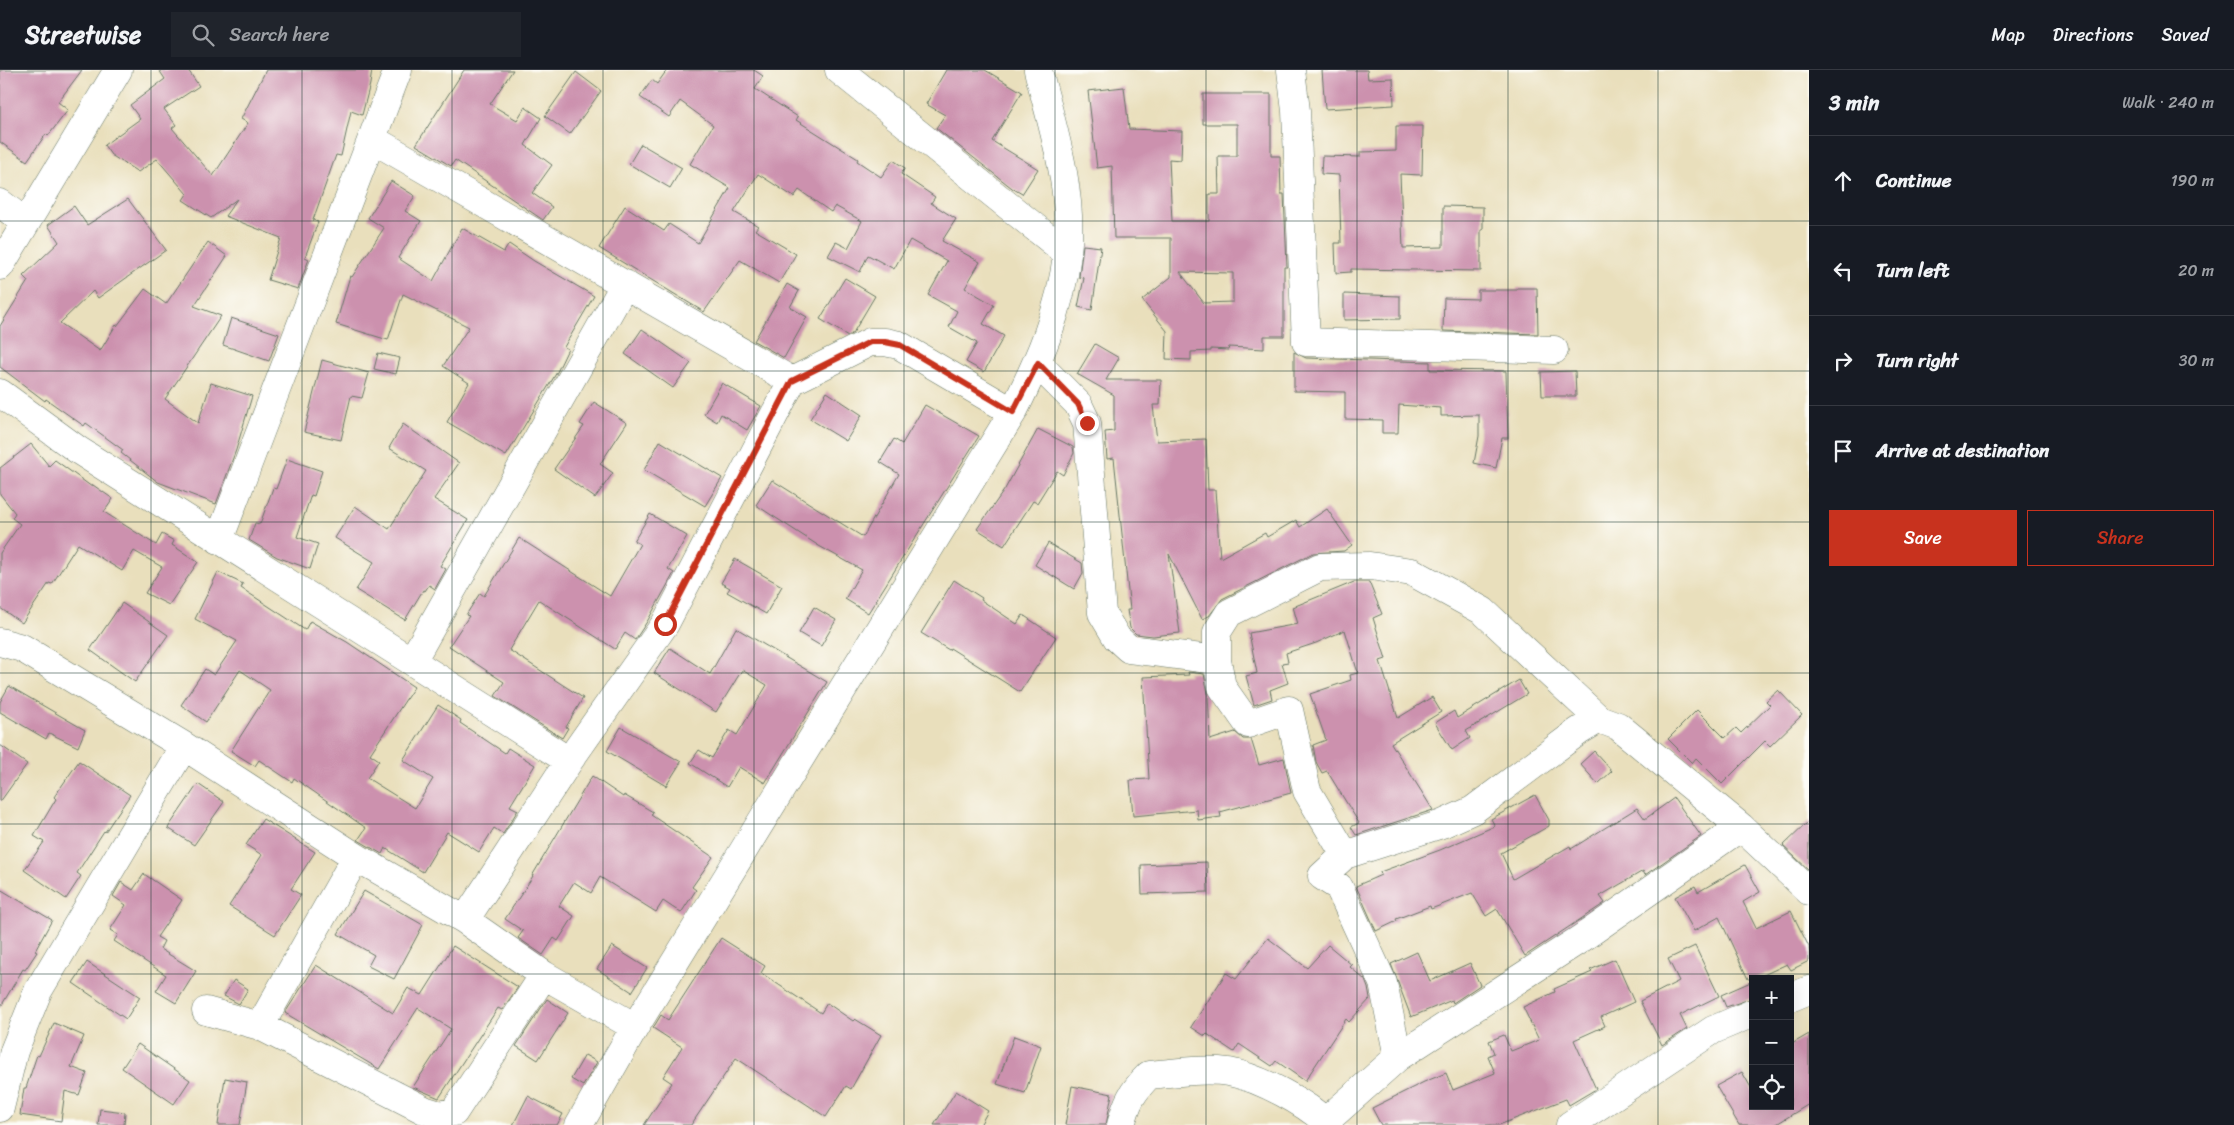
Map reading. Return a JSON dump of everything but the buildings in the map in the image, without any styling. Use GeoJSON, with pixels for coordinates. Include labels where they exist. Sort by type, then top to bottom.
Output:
{"type":"FeatureCollection","features":[{"type":"Feature","properties":{"kind":"street"},"geometry":{"type":"LineString","coordinates":[[0,266],[118,70]]}},
{"type":"Feature","properties":{"kind":"street"},"geometry":{"type":"LineString","coordinates":[[220,540],[398,70]]}},
{"type":"Feature","properties":{"kind":"street"},"geometry":{"type":"LineString","coordinates":[[839,70],[1067,253]]}},
{"type":"Feature","properties":{"kind":"street"},"geometry":{"type":"LineString","coordinates":[[579,1125],[635,1027],[1013,412],[1038,363],[1059,297],[1067,253],[1066,202],[1060,154],[1038,70]]}},
{"type":"Feature","properties":{"kind":"street"},"geometry":{"type":"LineString","coordinates":[[1291,70],[1296,111],[1306,342],[1554,350]]}},
{"type":"Feature","properties":{"kind":"street"},"geometry":{"type":"LineString","coordinates":[[372,139],[792,381]]}},
{"type":"Feature","properties":{"kind":"street"},"geometry":{"type":"LineString","coordinates":[[0,203],[25,222]]}},
{"type":"Feature","properties":{"kind":"street"},"geometry":{"type":"LineString","coordinates":[[412,661],[625,284]]}},
{"type":"Feature","properties":{"kind":"street"},"geometry":{"type":"LineString","coordinates":[[466,920],[569,761],[665,624],[792,381],[870,342],[885,342],[900,345],[1013,412]]}},
{"type":"Feature","properties":{"kind":"street"},"geometry":{"type":"LineString","coordinates":[[1038,363],[1078,404],[1087,423],[1102,613],[1117,638],[1129,649],[1217,660]]}},
{"type":"Feature","properties":{"kind":"street"},"geometry":{"type":"LineString","coordinates":[[0,393],[78,450],[569,761]]}},
{"type":"Feature","properties":{"kind":"street"},"geometry":{"type":"LineString","coordinates":[[1345,855],[1307,791],[1290,710],[1248,724],[1222,687],[1217,660],[1217,632],[1229,613],[1320,567],[1370,566],[1412,572],[1483,611],[1600,719],[1618,726],[1741,827],[1809,891]]}},
{"type":"Feature","properties":{"kind":"street"},"geometry":{"type":"LineString","coordinates":[[0,642],[22,648],[184,746],[356,857],[466,920],[544,975],[635,1027]]}},
{"type":"Feature","properties":{"kind":"street"},"geometry":{"type":"LineString","coordinates":[[1398,1057],[1383,984],[1340,886],[1322,876],[1345,855],[1442,824],[1473,810],[1579,731],[1600,719]]}},
{"type":"Feature","properties":{"kind":"street"},"geometry":{"type":"LineString","coordinates":[[0,1108],[14,1051],[38,990],[184,746]]}},
{"type":"Feature","properties":{"kind":"street"},"geometry":{"type":"LineString","coordinates":[[1121,1125],[1127,1102],[1135,1089],[1149,1075],[1201,1070],[1229,1072],[1267,1085],[1301,1102],[1327,1123],[1398,1057],[1544,963],[1741,827]]}},
{"type":"Feature","properties":{"kind":"street"},"geometry":{"type":"LineString","coordinates":[[260,1026],[356,857]]}},
{"type":"Feature","properties":{"kind":"street"},"geometry":{"type":"LineString","coordinates":[[206,1011],[260,1026],[424,1110],[440,1115],[454,1112],[544,975]]}},
{"type":"Feature","properties":{"kind":"street"},"geometry":{"type":"LineString","coordinates":[[1794,996],[1809,990]]}},
{"type":"Feature","properties":{"kind":"street"},"geometry":{"type":"LineString","coordinates":[[1570,1125],[1713,1030],[1749,1015]]}},
{"type":"Feature","properties":{"kind":"route"},"geometry":{"type":"LineString","coordinates":[[665,624],[792,381],[870,342],[900,345],[1013,412],[1038,363],[1078,404],[1087,423]]}}]}
